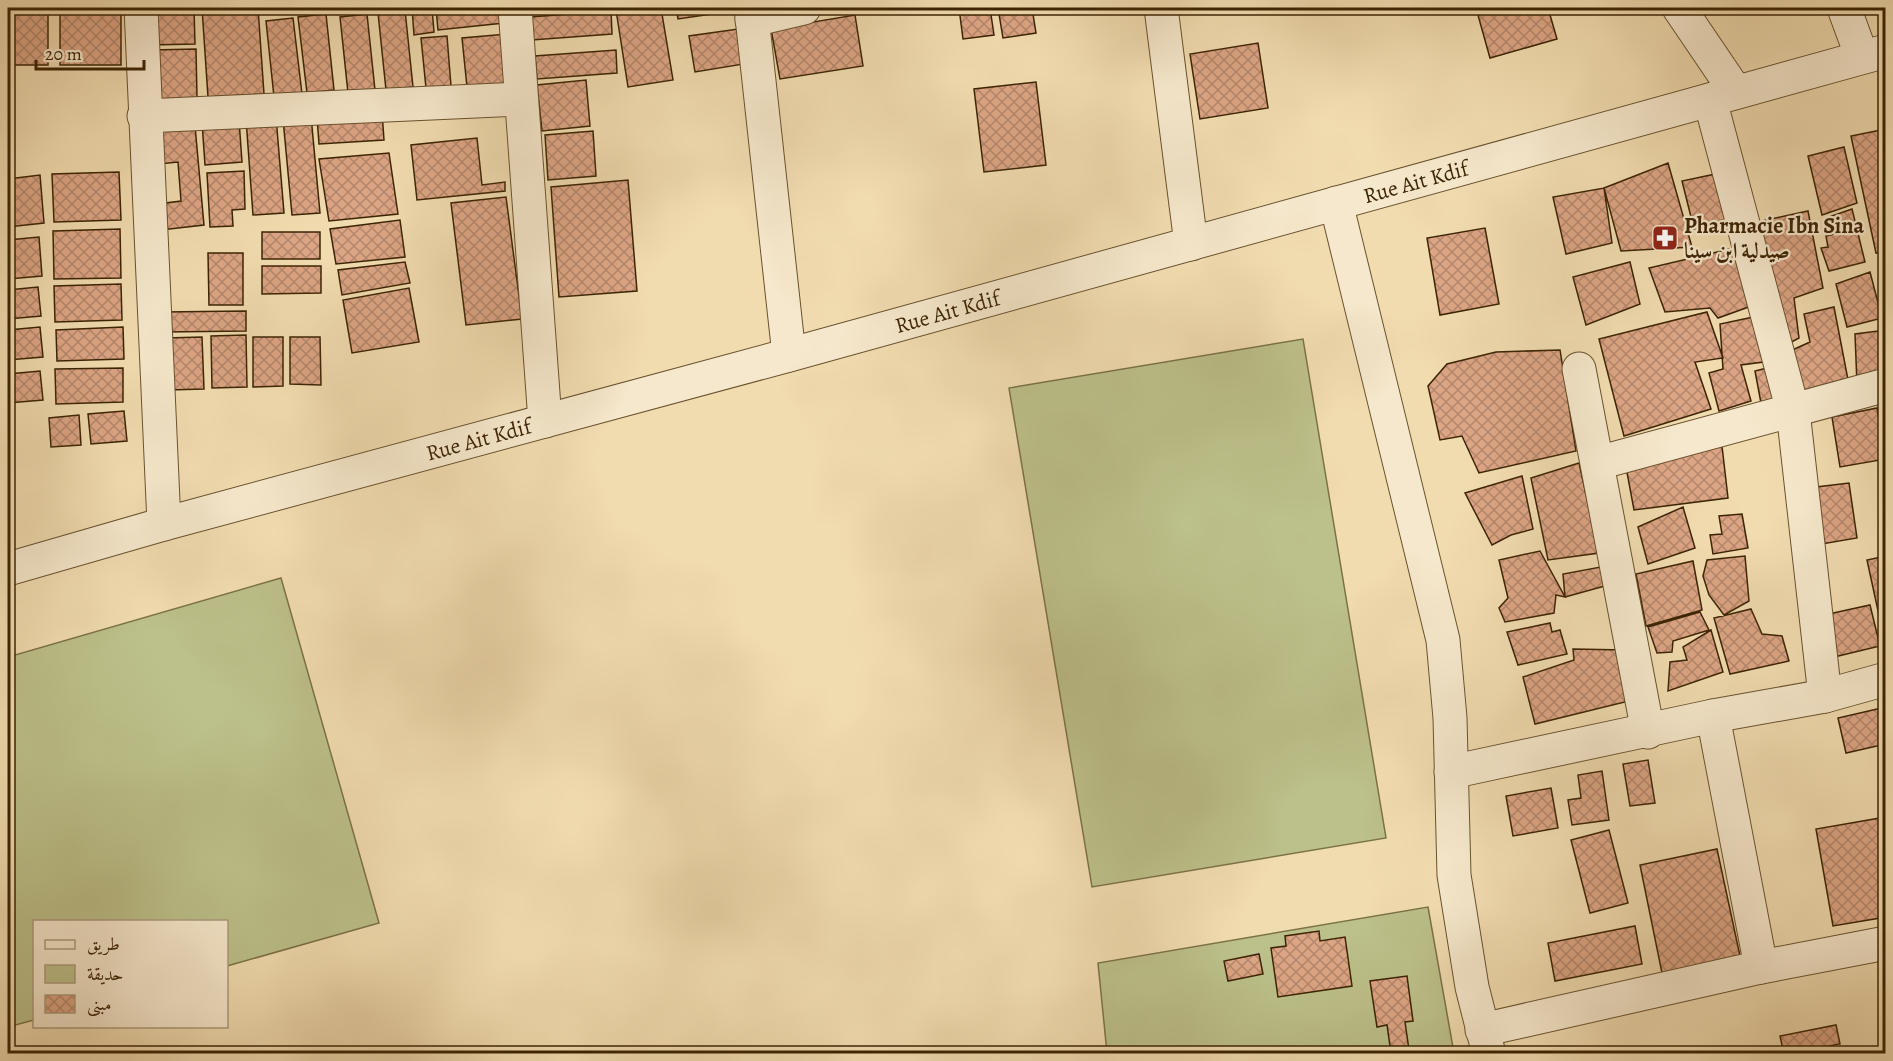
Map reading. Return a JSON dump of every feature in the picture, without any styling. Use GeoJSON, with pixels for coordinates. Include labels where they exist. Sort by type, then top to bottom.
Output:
{"type":"FeatureCollection","features":[{"type":"Feature","properties":{"kind":"street"},"geometry":{"type":"LineString","coordinates":[[141,8],[144,116],[164,524]]}},
{"type":"Feature","properties":{"kind":"street"},"geometry":{"type":"LineString","coordinates":[[515,8],[545,421]]}},
{"type":"Feature","properties":{"kind":"street"},"geometry":{"type":"LineString","coordinates":[[789,355],[752,14],[804,8]]}},
{"type":"Feature","properties":{"kind":"street"},"geometry":{"type":"LineString","coordinates":[[1161,8],[1191,244]]}},
{"type":"Feature","properties":{"kind":"street"},"geometry":{"type":"LineString","coordinates":[[1679,8],[1723,96],[1793,411],[1825,696]]}},
{"type":"Feature","properties":{"kind":"street"},"geometry":{"type":"LineString","coordinates":[[1844,8],[1874,54]]}},
{"type":"Feature","properties":{"kind":"street","name":"Rue Ait Kdif"},"geometry":{"type":"LineString","coordinates":[[8,570],[164,524],[789,355],[1874,54]]}},
{"type":"Feature","properties":{"kind":"street"},"geometry":{"type":"LineString","coordinates":[[144,116],[521,99]]}},
{"type":"Feature","properties":{"kind":"street"},"geometry":{"type":"LineString","coordinates":[[1336,203],[1443,640],[1450,718],[1454,875],[1472,987],[1485,1042],[1761,967],[1886,943]]}},
{"type":"Feature","properties":{"kind":"street"},"geometry":{"type":"LineString","coordinates":[[1579,369],[1648,732]]}},
{"type":"Feature","properties":{"kind":"street"},"geometry":{"type":"LineString","coordinates":[[1598,463],[1886,385]]}},
{"type":"Feature","properties":{"kind":"street"},"geometry":{"type":"LineString","coordinates":[[1451,772],[1648,732],[1713,716],[1825,696],[1886,679]]}},
{"type":"Feature","properties":{"kind":"street"},"geometry":{"type":"LineString","coordinates":[[1713,716],[1761,967]]}},
{"type":"Feature","properties":{"kind":"green space"},"geometry":{"type":"Polygon","coordinates":[[[1303,339],[1386,838],[1092,887],[1009,388],[1303,339]]]}},
{"type":"Feature","properties":{"kind":"green space"},"geometry":{"type":"Polygon","coordinates":[[[281,578],[379,923],[228,966],[228,920],[33,920],[33,1020],[8,1027],[8,657],[281,578]]]}},
{"type":"Feature","properties":{"kind":"green space"},"geometry":{"type":"Polygon","coordinates":[[[1428,907],[1454,1053],[1107,1053],[1098,963],[1428,907]]]}},
{"type":"Feature","properties":{"kind":"building"},"geometry":{"type":"Polygon","coordinates":[[[8,8],[48,8],[48,65],[8,65],[8,8]]]}},
{"type":"Feature","properties":{"kind":"building"},"geometry":{"type":"Polygon","coordinates":[[[60,8],[121,8],[121,65],[60,65],[60,8]]]}},
{"type":"Feature","properties":{"kind":"building"},"geometry":{"type":"Polygon","coordinates":[[[150,8],[194,8],[195,44],[150,45],[150,8]]]}},
{"type":"Feature","properties":{"kind":"building"},"geometry":{"type":"Polygon","coordinates":[[[202,8],[258,8],[264,94],[208,97],[202,8]]]}},
{"type":"Feature","properties":{"kind":"building"},"geometry":{"type":"Polygon","coordinates":[[[266,8],[293,8],[294,11],[267,14],[266,8]]]}},
{"type":"Feature","properties":{"kind":"building"},"geometry":{"type":"Polygon","coordinates":[[[412,8],[432,8],[434,32],[414,35],[412,8]]]}},
{"type":"Feature","properties":{"kind":"building"},"geometry":{"type":"Polygon","coordinates":[[[436,8],[502,8],[504,23],[438,30],[436,8]]]}},
{"type":"Feature","properties":{"kind":"building"},"geometry":{"type":"Polygon","coordinates":[[[661,8],[673,80],[628,87],[616,10],[661,8]]]}},
{"type":"Feature","properties":{"kind":"building"},"geometry":{"type":"Polygon","coordinates":[[[676,8],[746,8],[746,9],[678,19],[676,8]]]}},
{"type":"Feature","properties":{"kind":"building"},"geometry":{"type":"Polygon","coordinates":[[[959,8],[990,8],[994,35],[963,39],[959,8]]]}},
{"type":"Feature","properties":{"kind":"building"},"geometry":{"type":"Polygon","coordinates":[[[998,8],[1032,8],[1036,33],[1003,38],[998,8]]]}},
{"type":"Feature","properties":{"kind":"building"},"geometry":{"type":"Polygon","coordinates":[[[1476,8],[1548,8],[1557,39],[1490,58],[1476,8]]]}},
{"type":"Feature","properties":{"kind":"building"},"geometry":{"type":"Polygon","coordinates":[[[405,10],[413,87],[386,90],[378,13],[405,10]]]}},
{"type":"Feature","properties":{"kind":"building"},"geometry":{"type":"Polygon","coordinates":[[[611,11],[612,34],[532,40],[530,17],[611,11]]]}},
{"type":"Feature","properties":{"kind":"building"},"geometry":{"type":"Polygon","coordinates":[[[326,14],[334,90],[307,93],[298,17],[326,14]]]}},
{"type":"Feature","properties":{"kind":"building"},"geometry":{"type":"Polygon","coordinates":[[[367,14],[375,90],[348,93],[340,17],[367,14]]]}},
{"type":"Feature","properties":{"kind":"building"},"geometry":{"type":"Polygon","coordinates":[[[855,15],[863,66],[780,79],[771,29],[855,15]]]}},
{"type":"Feature","properties":{"kind":"building"},"geometry":{"type":"Polygon","coordinates":[[[293,18],[302,94],[274,97],[266,21],[293,18]]]}},
{"type":"Feature","properties":{"kind":"building"},"geometry":{"type":"Polygon","coordinates":[[[745,28],[750,63],[695,72],[689,36],[745,28]]]}},
{"type":"Feature","properties":{"kind":"building"},"geometry":{"type":"Polygon","coordinates":[[[507,34],[512,83],[467,87],[462,38],[507,34]]]}},
{"type":"Feature","properties":{"kind":"building"},"geometry":{"type":"Polygon","coordinates":[[[447,36],[451,86],[426,88],[421,38],[447,36]]]}},
{"type":"Feature","properties":{"kind":"building"},"geometry":{"type":"Polygon","coordinates":[[[1258,43],[1268,108],[1200,119],[1190,54],[1258,43]]]}},
{"type":"Feature","properties":{"kind":"building"},"geometry":{"type":"Polygon","coordinates":[[[196,49],[197,98],[152,100],[151,50],[196,49]]]}},
{"type":"Feature","properties":{"kind":"building"},"geometry":{"type":"Polygon","coordinates":[[[616,50],[617,73],[537,79],[535,56],[616,50]]]}},
{"type":"Feature","properties":{"kind":"building"},"geometry":{"type":"Polygon","coordinates":[[[586,80],[590,126],[542,131],[537,85],[586,80]]]}},
{"type":"Feature","properties":{"kind":"building"},"geometry":{"type":"Polygon","coordinates":[[[1036,82],[1046,165],[984,172],[974,89],[1036,82]]]}},
{"type":"Feature","properties":{"kind":"building"},"geometry":{"type":"Polygon","coordinates":[[[382,112],[384,140],[319,144],[317,117],[382,112]]]}},
{"type":"Feature","properties":{"kind":"building"},"geometry":{"type":"Polygon","coordinates":[[[311,116],[320,213],[292,215],[283,119],[311,116]]]}},
{"type":"Feature","properties":{"kind":"building"},"geometry":{"type":"Polygon","coordinates":[[[276,117],[284,213],[253,215],[246,119],[276,117]]]}},
{"type":"Feature","properties":{"kind":"building"},"geometry":{"type":"Polygon","coordinates":[[[239,120],[242,162],[205,165],[202,122],[239,120]]]}},
{"type":"Feature","properties":{"kind":"building"},"geometry":{"type":"Polygon","coordinates":[[[195,126],[204,225],[161,230],[158,204],[181,201],[178,162],[159,164],[155,130],[195,126]]]}},
{"type":"Feature","properties":{"kind":"building"},"geometry":{"type":"Polygon","coordinates":[[[1886,129],[1886,251],[1876,253],[1851,136],[1886,129]]]}},
{"type":"Feature","properties":{"kind":"building"},"geometry":{"type":"Polygon","coordinates":[[[593,131],[596,176],[548,180],[545,135],[593,131]]]}},
{"type":"Feature","properties":{"kind":"building"},"geometry":{"type":"Polygon","coordinates":[[[477,138],[482,185],[505,182],[505,191],[417,200],[411,145],[477,138]]]}},
{"type":"Feature","properties":{"kind":"building"},"geometry":{"type":"Polygon","coordinates":[[[1844,147],[1857,203],[1822,215],[1808,156],[1844,147]]]}},
{"type":"Feature","properties":{"kind":"building"},"geometry":{"type":"Polygon","coordinates":[[[389,153],[398,214],[329,221],[319,159],[389,153]]]}},
{"type":"Feature","properties":{"kind":"building"},"geometry":{"type":"Polygon","coordinates":[[[1668,163],[1692,247],[1621,251],[1604,188],[1668,163]]]}},
{"type":"Feature","properties":{"kind":"building"},"geometry":{"type":"Polygon","coordinates":[[[244,171],[245,209],[232,210],[233,226],[210,227],[207,173],[244,171]]]}},
{"type":"Feature","properties":{"kind":"building"},"geometry":{"type":"Polygon","coordinates":[[[119,172],[121,220],[54,222],[52,174],[119,172]]]}},
{"type":"Feature","properties":{"kind":"building"},"geometry":{"type":"Polygon","coordinates":[[[1725,172],[1733,217],[1694,229],[1682,181],[1725,172]]]}},
{"type":"Feature","properties":{"kind":"building"},"geometry":{"type":"Polygon","coordinates":[[[40,175],[44,223],[8,227],[8,179],[40,175]]]}},
{"type":"Feature","properties":{"kind":"building"},"geometry":{"type":"Polygon","coordinates":[[[628,180],[637,291],[559,297],[551,187],[628,180]]]}},
{"type":"Feature","properties":{"kind":"building"},"geometry":{"type":"Polygon","coordinates":[[[1604,188],[1612,243],[1566,254],[1553,197],[1604,188]]]}},
{"type":"Feature","properties":{"kind":"building"},"geometry":{"type":"Polygon","coordinates":[[[506,197],[522,319],[466,325],[451,203],[506,197]]]}},
{"type":"Feature","properties":{"kind":"building"},"geometry":{"type":"Polygon","coordinates":[[[1852,209],[1865,262],[1829,271],[1821,248],[1828,247],[1826,236],[1834,234],[1829,217],[1852,209]]]}},
{"type":"Feature","properties":{"kind":"building"},"geometry":{"type":"Polygon","coordinates":[[[1808,211],[1823,288],[1794,298],[1799,338],[1788,344],[1757,222],[1808,211]]]}},
{"type":"Feature","properties":{"kind":"building"},"geometry":{"type":"Polygon","coordinates":[[[400,220],[405,257],[336,264],[330,229],[400,220]]]}},
{"type":"Feature","properties":{"kind":"building"},"geometry":{"type":"Polygon","coordinates":[[[1485,228],[1499,304],[1440,315],[1427,238],[1485,228]]]}},
{"type":"Feature","properties":{"kind":"building"},"geometry":{"type":"Polygon","coordinates":[[[120,229],[121,278],[54,279],[53,231],[120,229]]]}},
{"type":"Feature","properties":{"kind":"building"},"geometry":{"type":"Polygon","coordinates":[[[262,232],[320,232],[320,259],[262,259],[262,232]]]}},
{"type":"Feature","properties":{"kind":"building"},"geometry":{"type":"Polygon","coordinates":[[[39,237],[42,276],[8,279],[8,240],[39,237]]]}},
{"type":"Feature","properties":{"kind":"building"},"geometry":{"type":"Polygon","coordinates":[[[1743,246],[1757,304],[1718,318],[1710,308],[1665,312],[1649,268],[1743,246]]]}},
{"type":"Feature","properties":{"kind":"building"},"geometry":{"type":"Polygon","coordinates":[[[208,253],[243,253],[243,305],[209,305],[208,253]]]}},
{"type":"Feature","properties":{"kind":"building"},"geometry":{"type":"Polygon","coordinates":[[[405,262],[410,283],[342,295],[338,270],[405,262]]]}},
{"type":"Feature","properties":{"kind":"building"},"geometry":{"type":"Polygon","coordinates":[[[1630,262],[1640,304],[1586,325],[1573,277],[1630,262]]]}},
{"type":"Feature","properties":{"kind":"building"},"geometry":{"type":"Polygon","coordinates":[[[262,266],[321,266],[321,293],[262,294],[262,266]]]}},
{"type":"Feature","properties":{"kind":"building"},"geometry":{"type":"Polygon","coordinates":[[[1870,272],[1882,318],[1847,327],[1836,284],[1870,272]]]}},
{"type":"Feature","properties":{"kind":"building"},"geometry":{"type":"Polygon","coordinates":[[[121,284],[122,320],[55,322],[54,286],[121,284]]]}},
{"type":"Feature","properties":{"kind":"building"},"geometry":{"type":"Polygon","coordinates":[[[38,287],[41,316],[8,319],[8,290],[38,287]]]}},
{"type":"Feature","properties":{"kind":"building"},"geometry":{"type":"Polygon","coordinates":[[[409,288],[419,342],[352,353],[343,300],[409,288]]]}},
{"type":"Feature","properties":{"kind":"building"},"geometry":{"type":"Polygon","coordinates":[[[1834,307],[1849,385],[1807,399],[1788,352],[1810,342],[1804,314],[1834,307]]]}},
{"type":"Feature","properties":{"kind":"building"},"geometry":{"type":"Polygon","coordinates":[[[246,311],[246,331],[164,332],[163,312],[246,311]]]}},
{"type":"Feature","properties":{"kind":"building"},"geometry":{"type":"Polygon","coordinates":[[[1707,312],[1723,358],[1695,362],[1711,409],[1624,436],[1599,339],[1707,312]]]}},
{"type":"Feature","properties":{"kind":"building"},"geometry":{"type":"Polygon","coordinates":[[[1763,315],[1771,361],[1741,365],[1751,401],[1719,411],[1709,373],[1723,369],[1720,324],[1763,315]]]}},
{"type":"Feature","properties":{"kind":"building"},"geometry":{"type":"Polygon","coordinates":[[[40,327],[43,357],[8,360],[8,330],[40,327]]]}},
{"type":"Feature","properties":{"kind":"building"},"geometry":{"type":"Polygon","coordinates":[[[123,327],[124,359],[57,361],[56,330],[123,327]]]}},
{"type":"Feature","properties":{"kind":"building"},"geometry":{"type":"Polygon","coordinates":[[[1886,330],[1886,379],[1857,385],[1855,334],[1886,330]]]}},
{"type":"Feature","properties":{"kind":"building"},"geometry":{"type":"Polygon","coordinates":[[[246,335],[247,387],[212,388],[211,336],[246,335]]]}},
{"type":"Feature","properties":{"kind":"building"},"geometry":{"type":"Polygon","coordinates":[[[202,337],[204,389],[168,390],[166,338],[202,337]]]}},
{"type":"Feature","properties":{"kind":"building"},"geometry":{"type":"Polygon","coordinates":[[[253,337],[283,337],[283,386],[253,387],[253,337]]]}},
{"type":"Feature","properties":{"kind":"building"},"geometry":{"type":"Polygon","coordinates":[[[290,337],[320,337],[321,385],[290,384],[290,337]]]}},
{"type":"Feature","properties":{"kind":"building"},"geometry":{"type":"Polygon","coordinates":[[[1560,350],[1576,451],[1479,473],[1462,436],[1440,440],[1428,386],[1447,364],[1496,352],[1560,350]]]}},
{"type":"Feature","properties":{"kind":"building"},"geometry":{"type":"Polygon","coordinates":[[[1775,366],[1781,398],[1761,403],[1755,371],[1775,366]]]}},
{"type":"Feature","properties":{"kind":"building"},"geometry":{"type":"Polygon","coordinates":[[[123,368],[123,402],[56,404],[55,369],[123,368]]]}},
{"type":"Feature","properties":{"kind":"building"},"geometry":{"type":"Polygon","coordinates":[[[40,371],[43,400],[8,403],[8,374],[40,371]]]}},
{"type":"Feature","properties":{"kind":"building"},"geometry":{"type":"Polygon","coordinates":[[[1877,408],[1886,459],[1840,467],[1832,417],[1877,408]]]}},
{"type":"Feature","properties":{"kind":"building"},"geometry":{"type":"Polygon","coordinates":[[[124,411],[127,441],[91,444],[88,414],[124,411]]]}},
{"type":"Feature","properties":{"kind":"building"},"geometry":{"type":"Polygon","coordinates":[[[79,415],[81,445],[51,447],[49,418],[79,415]]]}},
{"type":"Feature","properties":{"kind":"building"},"geometry":{"type":"Polygon","coordinates":[[[1722,446],[1728,498],[1634,510],[1626,467],[1722,446]]]}},
{"type":"Feature","properties":{"kind":"building"},"geometry":{"type":"Polygon","coordinates":[[[1579,463],[1599,553],[1548,560],[1531,478],[1579,463]]]}},
{"type":"Feature","properties":{"kind":"building"},"geometry":{"type":"Polygon","coordinates":[[[1522,476],[1533,529],[1511,535],[1492,545],[1465,493],[1522,476]]]}},
{"type":"Feature","properties":{"kind":"building"},"geometry":{"type":"Polygon","coordinates":[[[1849,483],[1857,538],[1816,545],[1808,488],[1849,483]]]}},
{"type":"Feature","properties":{"kind":"building"},"geometry":{"type":"Polygon","coordinates":[[[1683,507],[1695,548],[1648,564],[1638,527],[1683,507]]]}},
{"type":"Feature","properties":{"kind":"building"},"geometry":{"type":"Polygon","coordinates":[[[1742,514],[1748,548],[1713,554],[1710,535],[1722,534],[1719,516],[1742,514]]]}},
{"type":"Feature","properties":{"kind":"building"},"geometry":{"type":"Polygon","coordinates":[[[1540,551],[1565,597],[1556,595],[1554,613],[1505,622],[1499,608],[1508,598],[1499,560],[1540,551]]]}},
{"type":"Feature","properties":{"kind":"building"},"geometry":{"type":"Polygon","coordinates":[[[1745,556],[1749,601],[1724,615],[1709,595],[1703,576],[1707,560],[1745,556]]]}},
{"type":"Feature","properties":{"kind":"building"},"geometry":{"type":"Polygon","coordinates":[[[1886,556],[1886,643],[1885,643],[1867,560],[1886,556]]]}},
{"type":"Feature","properties":{"kind":"building"},"geometry":{"type":"Polygon","coordinates":[[[1693,561],[1702,610],[1646,626],[1636,574],[1693,561]]]}},
{"type":"Feature","properties":{"kind":"building"},"geometry":{"type":"Polygon","coordinates":[[[1606,566],[1612,584],[1565,597],[1563,574],[1606,566]]]}},
{"type":"Feature","properties":{"kind":"building"},"geometry":{"type":"Polygon","coordinates":[[[1870,605],[1880,646],[1834,657],[1824,615],[1870,605]]]}},
{"type":"Feature","properties":{"kind":"building"},"geometry":{"type":"Polygon","coordinates":[[[1751,609],[1762,634],[1782,636],[1789,661],[1730,674],[1714,618],[1751,609]]]}},
{"type":"Feature","properties":{"kind":"building"},"geometry":{"type":"Polygon","coordinates":[[[1700,612],[1709,630],[1673,641],[1672,652],[1657,653],[1648,627],[1700,612]]]}},
{"type":"Feature","properties":{"kind":"building"},"geometry":{"type":"Polygon","coordinates":[[[1550,623],[1552,632],[1560,630],[1567,654],[1518,665],[1507,632],[1550,623]]]}},
{"type":"Feature","properties":{"kind":"building"},"geometry":{"type":"Polygon","coordinates":[[[1711,630],[1723,672],[1668,691],[1670,662],[1687,660],[1683,647],[1711,630]]]}},
{"type":"Feature","properties":{"kind":"building"},"geometry":{"type":"Polygon","coordinates":[[[1573,649],[1625,650],[1633,700],[1535,724],[1523,677],[1574,660],[1573,649]]]}},
{"type":"Feature","properties":{"kind":"building"},"geometry":{"type":"Polygon","coordinates":[[[1886,707],[1886,744],[1846,753],[1838,718],[1886,707]]]}},
{"type":"Feature","properties":{"kind":"building"},"geometry":{"type":"Polygon","coordinates":[[[1648,760],[1655,803],[1630,806],[1623,764],[1648,760]]]}},
{"type":"Feature","properties":{"kind":"building"},"geometry":{"type":"Polygon","coordinates":[[[1602,771],[1609,820],[1572,825],[1568,800],[1581,798],[1578,775],[1602,771]]]}},
{"type":"Feature","properties":{"kind":"building"},"geometry":{"type":"Polygon","coordinates":[[[1551,788],[1558,828],[1513,836],[1506,796],[1551,788]]]}},
{"type":"Feature","properties":{"kind":"building"},"geometry":{"type":"Polygon","coordinates":[[[1886,817],[1886,917],[1833,926],[1816,829],[1886,817]]]}},
{"type":"Feature","properties":{"kind":"building"},"geometry":{"type":"Polygon","coordinates":[[[1609,830],[1628,903],[1590,913],[1571,840],[1609,830]]]}},
{"type":"Feature","properties":{"kind":"building"},"geometry":{"type":"Polygon","coordinates":[[[1717,849],[1740,956],[1662,973],[1640,865],[1717,849]]]}},
{"type":"Feature","properties":{"kind":"building"},"geometry":{"type":"Polygon","coordinates":[[[1635,926],[1642,964],[1555,981],[1548,943],[1635,926]]]}},
{"type":"Feature","properties":{"kind":"building"},"geometry":{"type":"Polygon","coordinates":[[[1319,931],[1320,941],[1345,937],[1352,986],[1278,997],[1271,948],[1286,946],[1285,936],[1319,931]]]}},
{"type":"Feature","properties":{"kind":"building"},"geometry":{"type":"Polygon","coordinates":[[[1259,954],[1263,974],[1228,981],[1224,961],[1259,954]]]}},
{"type":"Feature","properties":{"kind":"building"},"geometry":{"type":"Polygon","coordinates":[[[1407,976],[1413,1021],[1405,1022],[1409,1050],[1391,1053],[1387,1025],[1377,1027],[1370,981],[1407,976]]]}},
{"type":"Feature","properties":{"kind":"building"},"geometry":{"type":"Polygon","coordinates":[[[1836,1025],[1840,1044],[1784,1054],[1780,1036],[1836,1025]]]}},
{"type":"Feature","properties":{"kind":"place","name":"Pharmacie Ibn Sina صيدلية ابن سينا"},"geometry":{"type":"Point","coordinates":[1665,238]}}]}
